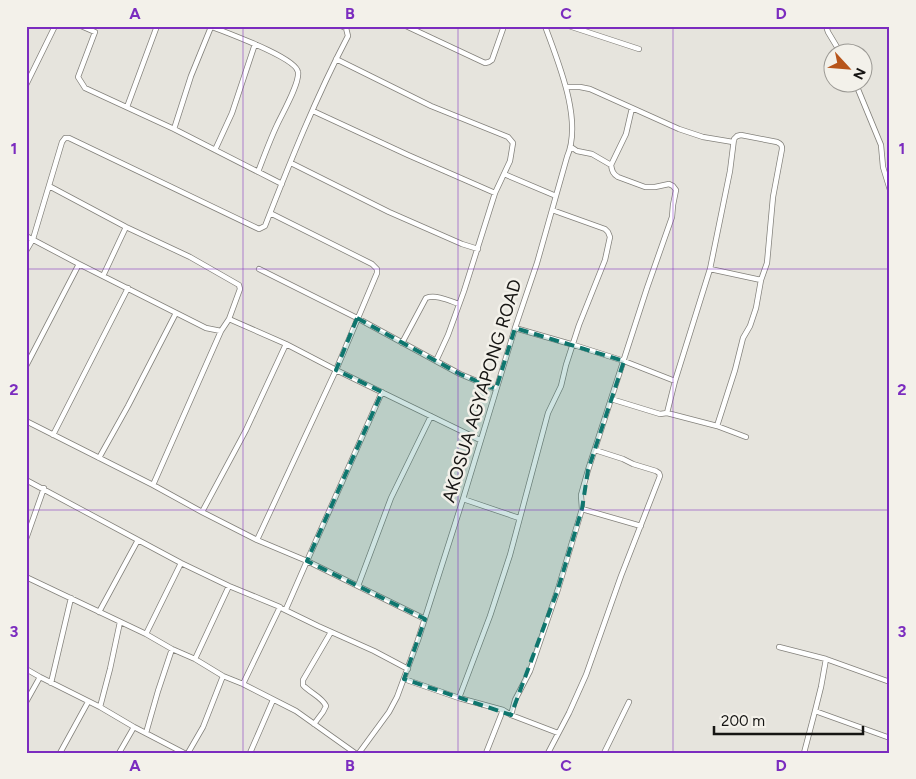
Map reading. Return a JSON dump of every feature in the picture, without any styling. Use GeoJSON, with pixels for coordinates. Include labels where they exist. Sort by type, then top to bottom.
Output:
{"type":"FeatureCollection","features":[{"type":"Feature","properties":{"kind":"street"},"geometry":{"type":"LineString","coordinates":[[26,85],[55,26]]}},
{"type":"Feature","properties":{"kind":"street"},"geometry":{"type":"LineString","coordinates":[[81,26],[96,29],[78,77],[85,88],[174,129],[282,184]]}},
{"type":"Feature","properties":{"kind":"street"},"geometry":{"type":"LineString","coordinates":[[128,107],[158,26]]}},
{"type":"Feature","properties":{"kind":"street"},"geometry":{"type":"LineString","coordinates":[[26,251],[33,239],[62,142],[65,138],[69,138],[259,229],[265,226],[299,140],[348,36],[346,28],[341,26]]}},
{"type":"Feature","properties":{"kind":"street"},"geometry":{"type":"LineString","coordinates":[[406,26],[485,63],[492,60],[504,26]]}},
{"type":"Feature","properties":{"kind":"street","name":"AKOSUA AGYAPONG ROAD"},"geometry":{"type":"LineString","coordinates":[[359,753],[389,712],[408,669],[463,499],[571,147],[572,122],[566,87],[545,26]]}},
{"type":"Feature","properties":{"kind":"street"},"geometry":{"type":"LineString","coordinates":[[569,26],[639,50]]}},
{"type":"Feature","properties":{"kind":"street"},"geometry":{"type":"LineString","coordinates":[[826,26],[834,42]]}},
{"type":"Feature","properties":{"kind":"street"},"geometry":{"type":"LineString","coordinates":[[174,129],[191,76],[211,27],[255,44],[292,63],[298,72],[296,84],[276,126],[258,172]]}},
{"type":"Feature","properties":{"kind":"street"},"geometry":{"type":"LineString","coordinates":[[215,150],[232,113],[255,44]]}},
{"type":"Feature","properties":{"kind":"street"},"geometry":{"type":"LineString","coordinates":[[336,59],[431,106],[508,137],[513,143],[510,161],[495,193],[459,304],[436,361]]}},
{"type":"Feature","properties":{"kind":"street"},"geometry":{"type":"LineString","coordinates":[[566,87],[590,89],[678,129],[703,137],[733,142]]}},
{"type":"Feature","properties":{"kind":"street"},"geometry":{"type":"LineString","coordinates":[[859,92],[881,146],[883,167],[890,190]]}},
{"type":"Feature","properties":{"kind":"street"},"geometry":{"type":"LineString","coordinates":[[511,716],[515,700],[530,671],[552,607],[582,509],[581,495],[583,486],[672,217],[676,190],[673,186],[669,184],[645,187],[625,180],[614,174],[612,170],[611,165],[626,134],[632,108]]}},
{"type":"Feature","properties":{"kind":"street"},"geometry":{"type":"LineString","coordinates":[[313,111],[495,193]]}},
{"type":"Feature","properties":{"kind":"street"},"geometry":{"type":"LineString","coordinates":[[667,414],[675,381],[710,269],[730,171],[733,142],[737,136],[741,135],[777,142],[782,146],[773,197],[767,263],[761,280],[756,308],[750,326],[743,338],[717,426]]}},
{"type":"Feature","properties":{"kind":"street"},"geometry":{"type":"LineString","coordinates":[[571,147],[592,154],[611,165]]}},
{"type":"Feature","properties":{"kind":"street"},"geometry":{"type":"LineString","coordinates":[[291,163],[389,212],[462,244],[478,249]]}},
{"type":"Feature","properties":{"kind":"street"},"geometry":{"type":"LineString","coordinates":[[504,174],[556,196]]}},
{"type":"Feature","properties":{"kind":"street"},"geometry":{"type":"LineString","coordinates":[[49,186],[126,227],[190,257],[239,284],[240,289],[229,319],[221,331],[153,485]]}},
{"type":"Feature","properties":{"kind":"street"},"geometry":{"type":"LineString","coordinates":[[459,698],[498,593],[516,536],[519,518],[548,413],[561,386],[566,365],[604,260],[610,237],[605,229],[552,210]]}},
{"type":"Feature","properties":{"kind":"street"},"geometry":{"type":"LineString","coordinates":[[257,540],[336,370],[377,273],[377,268],[372,264],[270,213]]}},
{"type":"Feature","properties":{"kind":"street"},"geometry":{"type":"LineString","coordinates":[[103,276],[126,227]]}},
{"type":"Feature","properties":{"kind":"street"},"geometry":{"type":"LineString","coordinates":[[26,236],[206,328],[221,331]]}},
{"type":"Feature","properties":{"kind":"street"},"geometry":{"type":"LineString","coordinates":[[26,366],[79,264]]}},
{"type":"Feature","properties":{"kind":"street"},"geometry":{"type":"LineString","coordinates":[[710,269],[761,280]]}},
{"type":"Feature","properties":{"kind":"street"},"geometry":{"type":"LineString","coordinates":[[260,270],[357,318],[460,374],[496,389]]}},
{"type":"Feature","properties":{"kind":"street"},"geometry":{"type":"LineString","coordinates":[[53,435],[128,288]]}},
{"type":"Feature","properties":{"kind":"street"},"geometry":{"type":"LineString","coordinates":[[402,343],[426,298],[430,296],[459,304]]}},
{"type":"Feature","properties":{"kind":"street"},"geometry":{"type":"LineString","coordinates":[[99,458],[176,313]]}},
{"type":"Feature","properties":{"kind":"street"},"geometry":{"type":"LineString","coordinates":[[229,319],[286,344],[480,440]]}},
{"type":"Feature","properties":{"kind":"street"},"geometry":{"type":"LineString","coordinates":[[515,328],[624,361],[675,381]]}},
{"type":"Feature","properties":{"kind":"street"},"geometry":{"type":"LineString","coordinates":[[202,512],[246,430],[286,344]]}},
{"type":"Feature","properties":{"kind":"street"},"geometry":{"type":"LineString","coordinates":[[286,609],[382,392]]}},
{"type":"Feature","properties":{"kind":"street"},"geometry":{"type":"LineString","coordinates":[[612,399],[660,414],[717,426],[746,437]]}},
{"type":"Feature","properties":{"kind":"street"},"geometry":{"type":"LineString","coordinates":[[358,586],[391,498],[432,416]]}},
{"type":"Feature","properties":{"kind":"street"},"geometry":{"type":"LineString","coordinates":[[26,421],[257,540],[307,561],[425,619]]}},
{"type":"Feature","properties":{"kind":"street"},"geometry":{"type":"LineString","coordinates":[[548,753],[570,713],[586,675],[621,576],[660,476],[656,471],[633,464],[624,458],[595,450]]}},
{"type":"Feature","properties":{"kind":"street"},"geometry":{"type":"LineString","coordinates":[[26,480],[181,563],[229,586],[286,609],[408,669]]}},
{"type":"Feature","properties":{"kind":"street"},"geometry":{"type":"LineString","coordinates":[[26,540],[44,488]]}},
{"type":"Feature","properties":{"kind":"street"},"geometry":{"type":"LineString","coordinates":[[463,499],[519,518]]}},
{"type":"Feature","properties":{"kind":"street"},"geometry":{"type":"LineString","coordinates":[[582,509],[641,526]]}},
{"type":"Feature","properties":{"kind":"street"},"geometry":{"type":"LineString","coordinates":[[99,612],[138,540]]}},
{"type":"Feature","properties":{"kind":"street"},"geometry":{"type":"LineString","coordinates":[[146,634],[181,563]]}},
{"type":"Feature","properties":{"kind":"street"},"geometry":{"type":"LineString","coordinates":[[26,577],[146,634],[172,649],[195,659],[223,676],[296,712],[355,753]]}},
{"type":"Feature","properties":{"kind":"street"},"geometry":{"type":"LineString","coordinates":[[195,659],[229,586]]}},
{"type":"Feature","properties":{"kind":"street"},"geometry":{"type":"LineString","coordinates":[[51,683],[71,598]]}},
{"type":"Feature","properties":{"kind":"street"},"geometry":{"type":"LineString","coordinates":[[242,684],[280,607]]}},
{"type":"Feature","properties":{"kind":"street"},"geometry":{"type":"LineString","coordinates":[[100,707],[120,622]]}},
{"type":"Feature","properties":{"kind":"street"},"geometry":{"type":"LineString","coordinates":[[314,724],[326,706],[325,702],[307,690],[303,685],[303,680],[331,632]]}},
{"type":"Feature","properties":{"kind":"street"},"geometry":{"type":"LineString","coordinates":[[779,647],[826,659],[890,682]]}},
{"type":"Feature","properties":{"kind":"street"},"geometry":{"type":"LineString","coordinates":[[146,733],[172,649]]}},
{"type":"Feature","properties":{"kind":"street"},"geometry":{"type":"LineString","coordinates":[[804,753],[820,692],[826,659]]}},
{"type":"Feature","properties":{"kind":"street"},"geometry":{"type":"LineString","coordinates":[[26,669],[186,753],[203,727],[223,676]]}},
{"type":"Feature","properties":{"kind":"street"},"geometry":{"type":"LineString","coordinates":[[26,702],[40,678]]}},
{"type":"Feature","properties":{"kind":"street"},"geometry":{"type":"LineString","coordinates":[[404,680],[504,710],[511,716],[558,733]]}},
{"type":"Feature","properties":{"kind":"street"},"geometry":{"type":"LineString","coordinates":[[250,753],[273,700]]}},
{"type":"Feature","properties":{"kind":"street"},"geometry":{"type":"LineString","coordinates":[[60,753],[88,702]]}},
{"type":"Feature","properties":{"kind":"street"},"geometry":{"type":"LineString","coordinates":[[604,753],[629,702]]}},
{"type":"Feature","properties":{"kind":"street"},"geometry":{"type":"LineString","coordinates":[[486,753],[504,710]]}},
{"type":"Feature","properties":{"kind":"street"},"geometry":{"type":"LineString","coordinates":[[815,711],[890,738]]}},
{"type":"Feature","properties":{"kind":"street"},"geometry":{"type":"LineString","coordinates":[[119,753],[134,727]]}},
{"type":"Feature","properties":{"kind":"highlighted area"},"geometry":{"type":"Polygon","coordinates":[[[357,318],[460,374],[496,389],[515,328],[624,361],[588,470],[582,509],[558,589],[511,715],[404,679],[425,619],[307,561],[382,392],[336,370],[357,318]]]}}]}
